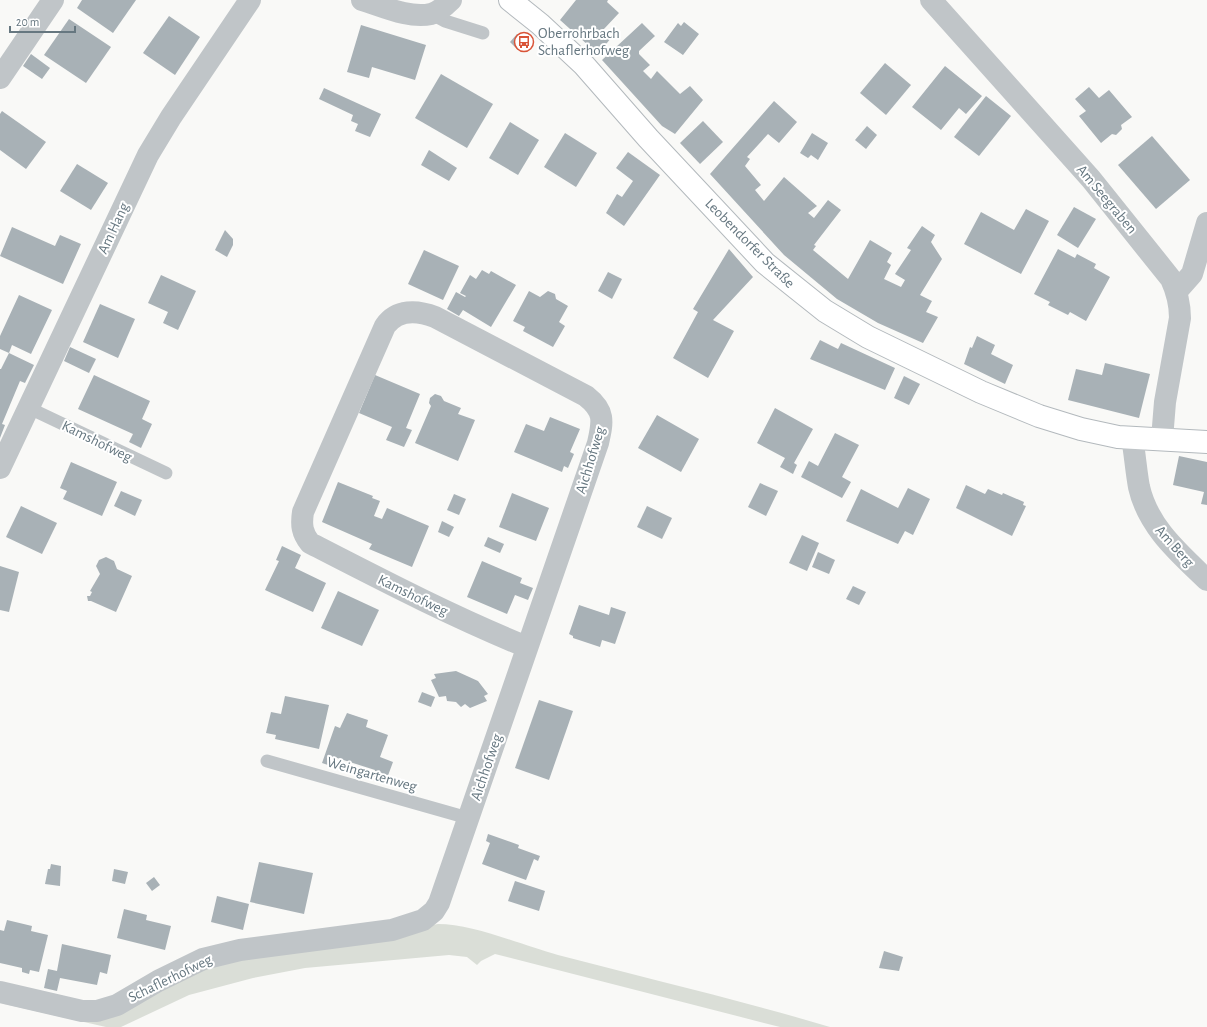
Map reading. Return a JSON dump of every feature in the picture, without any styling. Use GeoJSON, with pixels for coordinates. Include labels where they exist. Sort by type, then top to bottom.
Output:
{"type":"FeatureCollection","features":[{"type":"Feature","properties":{"kind":"main road","name":"Leobendorfer Straße"},"geometry":{"type":"LineString","coordinates":[[510,0],[540,24],[584,65],[648,138],[765,263],[824,311],[868,337],[1007,403],[1081,429],[1132,438],[1207,442]]}},
{"type":"Feature","properties":{"kind":"street"},"geometry":{"type":"LineString","coordinates":[[0,78],[53,0]]}},
{"type":"Feature","properties":{"kind":"street","name":"Am Hang"},"geometry":{"type":"LineString","coordinates":[[0,468],[155,141],[250,0]]}},
{"type":"Feature","properties":{"kind":"street"},"geometry":{"type":"LineString","coordinates":[[362,0],[402,12],[420,15],[432,14],[451,0]]}},
{"type":"Feature","properties":{"kind":"street","name":"Am Seegraben"},"geometry":{"type":"LineString","coordinates":[[931,0],[1092,179],[1163,267],[1177,291],[1180,304],[1180,318],[1163,414],[1162,439]]}},
{"type":"Feature","properties":{"kind":"street"},"geometry":{"type":"LineString","coordinates":[[1177,291],[1192,274],[1207,223]]}},
{"type":"Feature","properties":{"kind":"street","name":"Aichhofweg"},"geometry":{"type":"LineString","coordinates":[[304,535],[301,525],[303,512],[384,326],[388,321],[402,313],[415,312],[436,317],[586,396],[596,404],[601,412],[602,421],[598,443],[443,893],[434,911]]}},
{"type":"Feature","properties":{"kind":"street","name":"Am Berg"},"geometry":{"type":"LineString","coordinates":[[1132,438],[1140,487],[1151,519],[1171,544],[1207,580]]}},
{"type":"Feature","properties":{"kind":"street","name":"Kamshofweg"},"geometry":{"type":"LineString","coordinates":[[304,535],[310,543],[398,588],[527,648]]}},
{"type":"Feature","properties":{"kind":"street","name":"Schaflerhofweg"},"geometry":{"type":"LineString","coordinates":[[0,992],[82,1011],[97,1011],[117,1005],[192,963],[218,954],[392,930],[423,920],[434,911]]}},
{"type":"Feature","properties":{"kind":"lane"},"geometry":{"type":"LineString","coordinates":[[432,14],[445,21],[483,33]]}},
{"type":"Feature","properties":{"kind":"lane","name":"Kamshofweg"},"geometry":{"type":"LineString","coordinates":[[29,408],[166,473]]}},
{"type":"Feature","properties":{"kind":"lane","name":"Weingartenweg"},"geometry":{"type":"LineString","coordinates":[[267,762],[468,818]]}},
{"type":"Feature","properties":{"kind":"shaded area"},"geometry":{"type":"Polygon","coordinates":[[[438,924],[466,927],[482,931],[558,955],[830,1027],[780,1027],[495,954],[481,961],[477,965],[467,957],[449,955],[305,968],[253,978],[189,995],[121,1027],[106,1027],[0,1003],[83,1019],[203,967],[438,924]]]}},
{"type":"Feature","properties":{"kind":"building"},"geometry":{"type":"Polygon","coordinates":[[[82,0],[136,0],[113,33],[77,8],[82,0]]]}},
{"type":"Feature","properties":{"kind":"building"},"geometry":{"type":"Polygon","coordinates":[[[576,0],[608,0],[607,2],[619,13],[603,30],[611,38],[598,54],[560,20],[576,0]]]}},
{"type":"Feature","properties":{"kind":"building"},"geometry":{"type":"Polygon","coordinates":[[[169,16],[200,37],[175,75],[143,53],[169,16]]]}},
{"type":"Feature","properties":{"kind":"building"},"geometry":{"type":"Polygon","coordinates":[[[69,19],[111,47],[86,83],[44,55],[69,19]]]}},
{"type":"Feature","properties":{"kind":"building"},"geometry":{"type":"Polygon","coordinates":[[[684,22],[699,34],[683,55],[664,42],[678,23],[681,26],[684,22]]]}},
{"type":"Feature","properties":{"kind":"building"},"geometry":{"type":"Polygon","coordinates":[[[642,23],[655,36],[639,51],[639,54],[650,65],[643,71],[651,79],[657,71],[680,94],[690,86],[703,100],[675,134],[662,126],[602,60],[642,23]]]}},
{"type":"Feature","properties":{"kind":"building"},"geometry":{"type":"Polygon","coordinates":[[[361,25],[426,45],[415,80],[372,67],[369,78],[347,72],[361,25]]]}},
{"type":"Feature","properties":{"kind":"building"},"geometry":{"type":"Polygon","coordinates":[[[517,34],[526,43],[518,50],[510,42],[517,34]]]}},
{"type":"Feature","properties":{"kind":"building"},"geometry":{"type":"Polygon","coordinates":[[[31,54],[50,68],[42,79],[23,66],[31,54]]]}},
{"type":"Feature","properties":{"kind":"building"},"geometry":{"type":"Polygon","coordinates":[[[885,63],[911,85],[886,115],[860,93],[885,63]]]}},
{"type":"Feature","properties":{"kind":"building"},"geometry":{"type":"Polygon","coordinates":[[[945,66],[982,96],[966,114],[959,108],[941,130],[912,107],[945,66]]]}},
{"type":"Feature","properties":{"kind":"building"},"geometry":{"type":"Polygon","coordinates":[[[441,74],[493,104],[467,148],[415,118],[441,74]]]}},
{"type":"Feature","properties":{"kind":"building"},"geometry":{"type":"Polygon","coordinates":[[[1089,87],[1099,98],[1109,90],[1132,117],[1121,125],[1122,129],[1116,135],[1112,134],[1101,143],[1079,116],[1086,111],[1075,99],[1089,87]]]}},
{"type":"Feature","properties":{"kind":"building"},"geometry":{"type":"Polygon","coordinates":[[[324,88],[381,114],[370,137],[355,131],[358,124],[351,121],[353,115],[319,99],[324,88]]]}},
{"type":"Feature","properties":{"kind":"building"},"geometry":{"type":"Polygon","coordinates":[[[986,96],[1011,116],[979,156],[954,137],[986,96]]]}},
{"type":"Feature","properties":{"kind":"building"},"geometry":{"type":"Polygon","coordinates":[[[774,101],[797,122],[779,143],[768,134],[747,157],[750,159],[745,166],[761,185],[755,190],[764,201],[784,177],[817,206],[808,213],[814,218],[828,200],[841,210],[814,245],[816,246],[813,250],[848,279],[870,240],[892,253],[887,262],[891,265],[884,279],[901,287],[905,280],[895,274],[911,250],[907,248],[922,226],[935,235],[931,242],[942,259],[920,295],[932,301],[926,312],[938,317],[923,343],[878,323],[837,299],[784,255],[710,174],[774,101]]]}},
{"type":"Feature","properties":{"kind":"building"},"geometry":{"type":"Polygon","coordinates":[[[2,111],[46,142],[26,169],[0,150],[0,114],[2,111]]]}},
{"type":"Feature","properties":{"kind":"building"},"geometry":{"type":"Polygon","coordinates":[[[703,121],[723,142],[700,164],[680,143],[703,121]]]}},
{"type":"Feature","properties":{"kind":"building"},"geometry":{"type":"Polygon","coordinates":[[[510,122],[539,140],[518,175],[489,158],[510,122]]]}},
{"type":"Feature","properties":{"kind":"building"},"geometry":{"type":"Polygon","coordinates":[[[867,126],[877,135],[866,149],[855,140],[867,126]]]}},
{"type":"Feature","properties":{"kind":"building"},"geometry":{"type":"Polygon","coordinates":[[[565,133],[597,153],[576,187],[544,167],[565,133]]]}},
{"type":"Feature","properties":{"kind":"building"},"geometry":{"type":"Polygon","coordinates":[[[812,133],[828,143],[818,160],[811,155],[808,158],[800,153],[812,133]]]}},
{"type":"Feature","properties":{"kind":"building"},"geometry":{"type":"Polygon","coordinates":[[[1152,136],[1190,180],[1156,209],[1118,165],[1152,136]]]}},
{"type":"Feature","properties":{"kind":"building"},"geometry":{"type":"Polygon","coordinates":[[[429,150],[457,168],[449,181],[421,165],[429,150]]]}},
{"type":"Feature","properties":{"kind":"building"},"geometry":{"type":"Polygon","coordinates":[[[628,152],[660,175],[624,226],[606,213],[617,194],[622,197],[633,181],[616,168],[628,152]]]}},
{"type":"Feature","properties":{"kind":"building"},"geometry":{"type":"Polygon","coordinates":[[[77,164],[108,183],[91,210],[60,191],[77,164]]]}},
{"type":"Feature","properties":{"kind":"building"},"geometry":{"type":"Polygon","coordinates":[[[1074,207],[1096,219],[1078,248],[1057,235],[1074,207]]]}},
{"type":"Feature","properties":{"kind":"building"},"geometry":{"type":"Polygon","coordinates":[[[1026,209],[1049,221],[1021,274],[964,244],[981,212],[1014,230],[1026,209]]]}},
{"type":"Feature","properties":{"kind":"building"},"geometry":{"type":"Polygon","coordinates":[[[12,227],[55,246],[60,235],[81,244],[63,284],[0,256],[12,227]]]}},
{"type":"Feature","properties":{"kind":"building"},"geometry":{"type":"Polygon","coordinates":[[[225,230],[233,239],[233,245],[227,257],[215,250],[225,230]]]}},
{"type":"Feature","properties":{"kind":"building"},"geometry":{"type":"Polygon","coordinates":[[[729,249],[753,277],[713,320],[734,331],[708,378],[673,358],[698,312],[693,309],[729,249]]]}},
{"type":"Feature","properties":{"kind":"building"},"geometry":{"type":"Polygon","coordinates":[[[1058,249],[1075,258],[1077,254],[1096,264],[1094,268],[1110,277],[1086,321],[1070,312],[1068,315],[1048,305],[1050,302],[1034,294],[1058,249]]]}},
{"type":"Feature","properties":{"kind":"building"},"geometry":{"type":"Polygon","coordinates":[[[424,250],[459,266],[443,300],[408,284],[424,250]]]}},
{"type":"Feature","properties":{"kind":"building"},"geometry":{"type":"Polygon","coordinates":[[[482,270],[489,274],[491,271],[516,285],[491,327],[463,310],[459,316],[447,309],[456,292],[465,297],[466,296],[460,293],[470,275],[476,279],[482,270]]]}},
{"type":"Feature","properties":{"kind":"building"},"geometry":{"type":"Polygon","coordinates":[[[608,272],[622,279],[612,299],[598,291],[608,272]]]}},
{"type":"Feature","properties":{"kind":"building"},"geometry":{"type":"Polygon","coordinates":[[[161,275],[196,291],[178,330],[163,323],[168,312],[148,303],[161,275]]]}},
{"type":"Feature","properties":{"kind":"building"},"geometry":{"type":"Polygon","coordinates":[[[529,291],[540,297],[548,291],[555,294],[556,299],[568,306],[559,322],[565,326],[553,347],[523,331],[525,327],[513,321],[529,291]]]}},
{"type":"Feature","properties":{"kind":"building"},"geometry":{"type":"Polygon","coordinates":[[[19,295],[52,310],[31,354],[12,345],[9,353],[0,349],[0,336],[19,295]]]}},
{"type":"Feature","properties":{"kind":"building"},"geometry":{"type":"Polygon","coordinates":[[[100,304],[135,319],[118,358],[83,342],[100,304]]]}},
{"type":"Feature","properties":{"kind":"building"},"geometry":{"type":"Polygon","coordinates":[[[977,336],[995,345],[991,354],[1013,365],[1005,384],[964,364],[970,347],[972,348],[977,336]]]}},
{"type":"Feature","properties":{"kind":"building"},"geometry":{"type":"Polygon","coordinates":[[[820,340],[838,349],[841,343],[895,368],[885,390],[810,359],[820,340]]]}},
{"type":"Feature","properties":{"kind":"building"},"geometry":{"type":"Polygon","coordinates":[[[70,347],[96,359],[89,373],[64,361],[70,347]]]}},
{"type":"Feature","properties":{"kind":"building"},"geometry":{"type":"Polygon","coordinates":[[[9,353],[34,365],[25,383],[20,381],[2,424],[5,425],[0,438],[0,369],[9,353]]]}},
{"type":"Feature","properties":{"kind":"building"},"geometry":{"type":"Polygon","coordinates":[[[1105,363],[1150,374],[1139,418],[1068,400],[1076,369],[1102,375],[1105,363]]]}},
{"type":"Feature","properties":{"kind":"building"},"geometry":{"type":"Polygon","coordinates":[[[94,375],[150,401],[142,419],[152,424],[141,448],[129,442],[133,434],[78,409],[94,375]]]}},
{"type":"Feature","properties":{"kind":"building"},"geometry":{"type":"Polygon","coordinates":[[[375,375],[420,394],[406,428],[412,430],[404,447],[386,440],[392,427],[359,413],[375,375]]]}},
{"type":"Feature","properties":{"kind":"building"},"geometry":{"type":"Polygon","coordinates":[[[904,376],[920,384],[909,405],[894,398],[904,376]]]}},
{"type":"Feature","properties":{"kind":"building"},"geometry":{"type":"Polygon","coordinates":[[[435,394],[441,396],[444,401],[461,408],[458,414],[475,420],[458,461],[415,443],[431,406],[429,403],[430,398],[435,394]]]}},
{"type":"Feature","properties":{"kind":"building"},"geometry":{"type":"Polygon","coordinates":[[[775,408],[813,429],[794,463],[797,465],[793,474],[780,467],[785,458],[757,443],[775,408]]]}},
{"type":"Feature","properties":{"kind":"building"},"geometry":{"type":"Polygon","coordinates":[[[657,415],[699,439],[681,472],[638,448],[657,415]]]}},
{"type":"Feature","properties":{"kind":"building"},"geometry":{"type":"Polygon","coordinates":[[[550,417],[580,429],[570,452],[574,454],[568,468],[564,466],[562,472],[514,452],[526,424],[544,431],[550,417]]]}},
{"type":"Feature","properties":{"kind":"building"},"geometry":{"type":"Polygon","coordinates":[[[835,433],[859,445],[842,477],[851,482],[842,498],[801,477],[809,461],[818,466],[835,433]]]}},
{"type":"Feature","properties":{"kind":"building"},"geometry":{"type":"Polygon","coordinates":[[[1179,456],[1207,462],[1207,505],[1201,504],[1204,492],[1173,485],[1179,456]]]}},
{"type":"Feature","properties":{"kind":"building"},"geometry":{"type":"Polygon","coordinates":[[[71,462],[117,482],[102,516],[63,499],[67,491],[60,488],[71,462]]]}},
{"type":"Feature","properties":{"kind":"building"},"geometry":{"type":"Polygon","coordinates":[[[338,482],[373,496],[372,498],[380,501],[374,516],[382,519],[387,508],[429,526],[412,567],[369,549],[372,544],[322,522],[338,482]]]}},
{"type":"Feature","properties":{"kind":"building"},"geometry":{"type":"Polygon","coordinates":[[[760,483],[778,491],[766,516],[748,507],[760,483]]]}},
{"type":"Feature","properties":{"kind":"building"},"geometry":{"type":"Polygon","coordinates":[[[966,485],[985,494],[988,489],[1002,495],[1003,493],[1024,502],[1023,505],[1026,506],[1012,536],[956,508],[966,485]]]}},
{"type":"Feature","properties":{"kind":"building"},"geometry":{"type":"Polygon","coordinates":[[[908,488],[930,499],[913,535],[905,531],[898,544],[846,521],[861,489],[898,508],[908,488]]]}},
{"type":"Feature","properties":{"kind":"building"},"geometry":{"type":"Polygon","coordinates":[[[121,491],[142,500],[135,516],[114,506],[121,491]]]}},
{"type":"Feature","properties":{"kind":"building"},"geometry":{"type":"Polygon","coordinates":[[[512,493],[549,508],[536,541],[499,527],[512,493]]]}},
{"type":"Feature","properties":{"kind":"building"},"geometry":{"type":"Polygon","coordinates":[[[454,494],[466,499],[459,515],[447,510],[454,494]]]}},
{"type":"Feature","properties":{"kind":"building"},"geometry":{"type":"Polygon","coordinates":[[[21,506],[57,523],[42,554],[6,537],[21,506]]]}},
{"type":"Feature","properties":{"kind":"building"},"geometry":{"type":"Polygon","coordinates":[[[647,506],[672,518],[662,539],[637,527],[647,506]]]}},
{"type":"Feature","properties":{"kind":"building"},"geometry":{"type":"Polygon","coordinates":[[[442,521],[454,527],[449,537],[438,532],[442,521]]]}},
{"type":"Feature","properties":{"kind":"building"},"geometry":{"type":"Polygon","coordinates":[[[802,535],[819,543],[807,571],[789,563],[802,535]]]}},
{"type":"Feature","properties":{"kind":"building"},"geometry":{"type":"Polygon","coordinates":[[[488,537],[504,544],[500,553],[484,546],[488,537]]]}},
{"type":"Feature","properties":{"kind":"building"},"geometry":{"type":"Polygon","coordinates":[[[282,546],[301,555],[295,568],[326,583],[313,612],[265,590],[279,561],[276,560],[282,546]]]}},
{"type":"Feature","properties":{"kind":"building"},"geometry":{"type":"Polygon","coordinates":[[[818,552],[835,560],[829,574],[812,567],[818,552]]]}},
{"type":"Feature","properties":{"kind":"building"},"geometry":{"type":"Polygon","coordinates":[[[106,557],[114,561],[117,569],[132,576],[116,612],[88,601],[87,596],[90,596],[92,592],[90,591],[100,574],[96,566],[99,560],[106,557]]]}},
{"type":"Feature","properties":{"kind":"building"},"geometry":{"type":"Polygon","coordinates":[[[482,561],[522,578],[520,583],[533,588],[528,600],[515,595],[507,614],[467,597],[482,561]]]}},
{"type":"Feature","properties":{"kind":"building"},"geometry":{"type":"Polygon","coordinates":[[[0,566],[19,572],[9,612],[0,610],[0,566]]]}},
{"type":"Feature","properties":{"kind":"building"},"geometry":{"type":"Polygon","coordinates":[[[853,586],[866,592],[859,605],[846,599],[853,586]]]}},
{"type":"Feature","properties":{"kind":"building"},"geometry":{"type":"Polygon","coordinates":[[[338,591],[379,610],[362,646],[321,628],[338,591]]]}},
{"type":"Feature","properties":{"kind":"building"},"geometry":{"type":"Polygon","coordinates":[[[579,605],[609,615],[611,607],[626,612],[615,644],[602,640],[600,647],[573,638],[573,636],[569,634],[579,605]]]}},
{"type":"Feature","properties":{"kind":"building"},"geometry":{"type":"Polygon","coordinates":[[[456,671],[478,681],[488,694],[484,696],[487,701],[470,708],[465,704],[461,707],[456,702],[447,701],[446,696],[439,697],[431,680],[436,678],[434,674],[456,671]]]}},
{"type":"Feature","properties":{"kind":"building"},"geometry":{"type":"Polygon","coordinates":[[[422,692],[435,697],[431,707],[418,702],[422,692]]]}},
{"type":"Feature","properties":{"kind":"building"},"geometry":{"type":"Polygon","coordinates":[[[285,696],[329,705],[319,749],[275,739],[276,735],[266,733],[271,712],[281,714],[285,696]]]}},
{"type":"Feature","properties":{"kind":"building"},"geometry":{"type":"Polygon","coordinates":[[[539,700],[573,711],[549,780],[515,768],[539,700]]]}},
{"type":"Feature","properties":{"kind":"building"},"geometry":{"type":"Polygon","coordinates":[[[347,713],[368,720],[366,727],[388,735],[380,757],[393,762],[386,781],[374,777],[375,770],[334,757],[334,767],[322,763],[335,726],[340,728],[347,713]]]}},
{"type":"Feature","properties":{"kind":"building"},"geometry":{"type":"Polygon","coordinates":[[[488,834],[519,845],[518,848],[540,856],[538,861],[534,859],[526,880],[482,864],[490,843],[486,841],[488,834]]]}},
{"type":"Feature","properties":{"kind":"building"},"geometry":{"type":"Polygon","coordinates":[[[259,862],[313,873],[304,914],[250,902],[259,862]]]}},
{"type":"Feature","properties":{"kind":"building"},"geometry":{"type":"Polygon","coordinates":[[[51,864],[61,866],[60,886],[45,884],[48,869],[50,869],[51,864]]]}},
{"type":"Feature","properties":{"kind":"building"},"geometry":{"type":"Polygon","coordinates":[[[114,869],[128,872],[125,884],[112,881],[114,869]]]}},
{"type":"Feature","properties":{"kind":"building"},"geometry":{"type":"Polygon","coordinates":[[[154,877],[160,885],[152,891],[146,883],[154,877]]]}},
{"type":"Feature","properties":{"kind":"building"},"geometry":{"type":"Polygon","coordinates":[[[515,881],[545,891],[539,911],[508,901],[515,881]]]}},
{"type":"Feature","properties":{"kind":"building"},"geometry":{"type":"Polygon","coordinates":[[[217,896],[249,904],[243,930],[211,922],[217,896]]]}},
{"type":"Feature","properties":{"kind":"building"},"geometry":{"type":"Polygon","coordinates":[[[124,909],[147,915],[146,920],[171,926],[165,950],[117,938],[124,909]]]}},
{"type":"Feature","properties":{"kind":"building"},"geometry":{"type":"Polygon","coordinates":[[[7,920],[32,926],[31,931],[48,935],[39,972],[30,970],[29,974],[22,972],[22,968],[0,963],[0,930],[4,931],[7,920]]]}},
{"type":"Feature","properties":{"kind":"building"},"geometry":{"type":"Polygon","coordinates":[[[62,944],[111,955],[107,974],[100,972],[97,985],[60,978],[57,991],[44,988],[48,969],[57,971],[62,944]]]}},
{"type":"Feature","properties":{"kind":"building"},"geometry":{"type":"Polygon","coordinates":[[[884,951],[903,957],[899,971],[879,968],[884,951]]]}},
{"type":"Feature","properties":{"kind":"place","name":"Oberrohrbach Schaflerhofweg"},"geometry":{"type":"Point","coordinates":[524,42]}}]}
